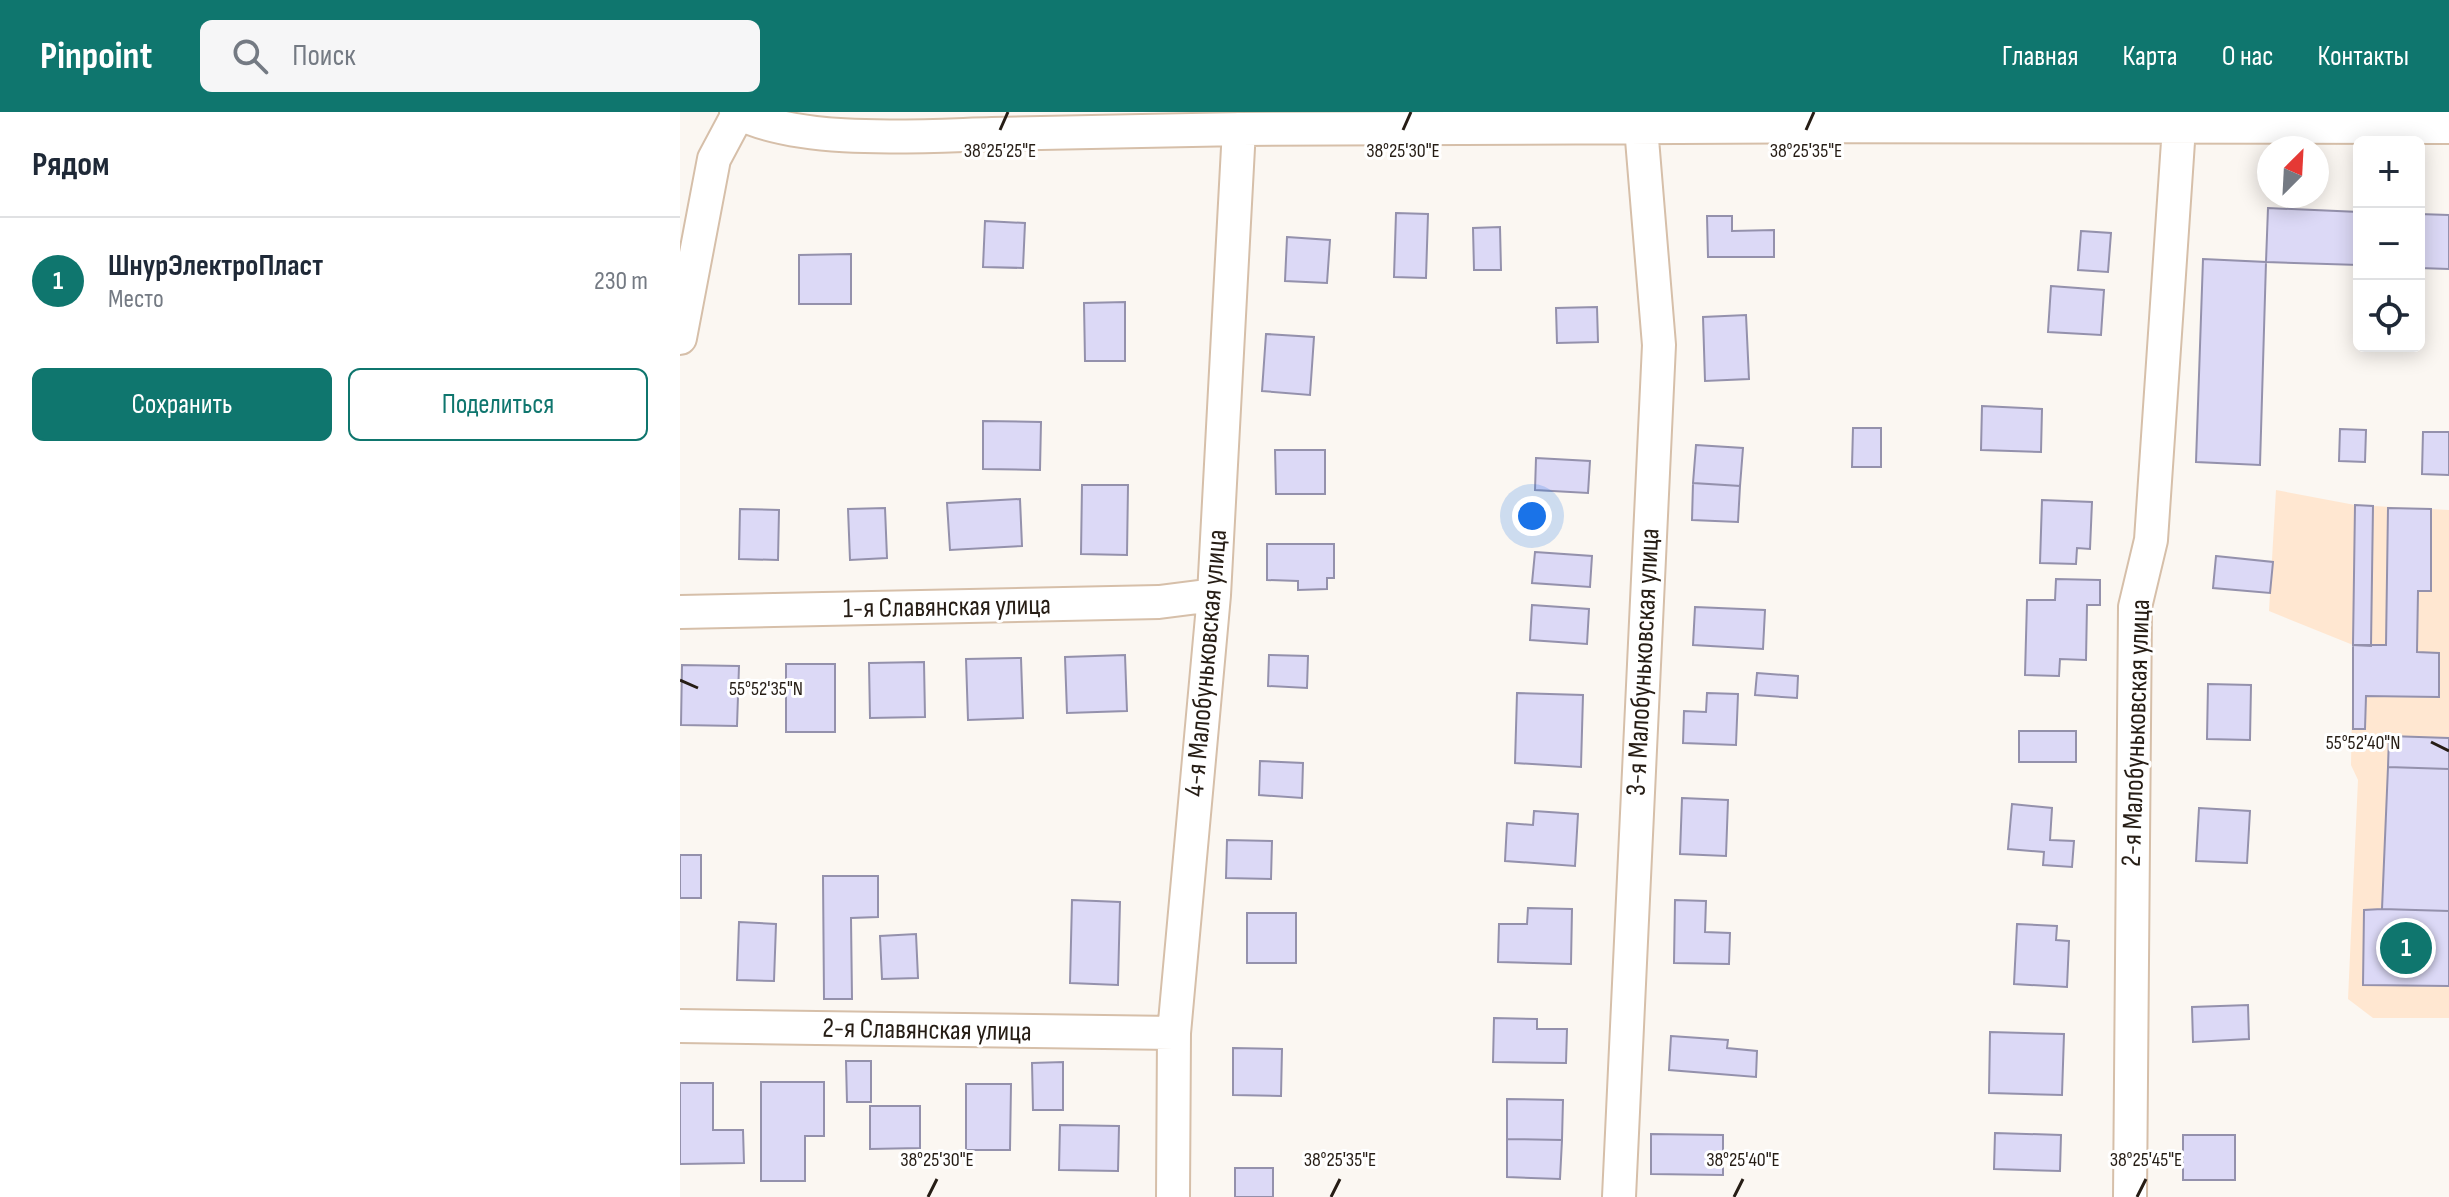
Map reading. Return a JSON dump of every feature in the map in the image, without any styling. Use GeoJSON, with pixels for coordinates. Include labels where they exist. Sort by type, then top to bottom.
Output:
{"type":"FeatureCollection","features":[{"type":"Feature","properties":{"kind":"street"},"geometry":{"type":"LineString","coordinates":[[680,338],[714,159],[737,113],[794,131],[946,135],[1239,129],[2449,127]]}},
{"type":"Feature","properties":{"kind":"street","name":"3-я Малобуньковская улица"},"geometry":{"type":"LineString","coordinates":[[1619,1197],[1659,345],[1641,127]]}},
{"type":"Feature","properties":{"kind":"street","name":"2-я Малобуньковская улица"},"geometry":{"type":"LineString","coordinates":[[2130,1197],[2135,607],[2151,540],[2179,127]]}},
{"type":"Feature","properties":{"kind":"street","name":"4-я Малобуньковская улица"},"geometry":{"type":"LineString","coordinates":[[1173,1197],[1174,1033],[1214,595],[1239,129]]}},
{"type":"Feature","properties":{"kind":"street","name":"1-я Славянская улица"},"geometry":{"type":"LineString","coordinates":[[680,612],[1159,602],[1214,595]]}},
{"type":"Feature","properties":{"kind":"street","name":"2-я Славянская улица"},"geometry":{"type":"LineString","coordinates":[[680,1026],[1174,1033]]}},
{"type":"Feature","properties":{"kind":"shaded area"},"geometry":{"type":"Polygon","coordinates":[[[2276,490],[2355,505],[2449,510],[2449,1018],[2373,1018],[2348,999],[2358,780],[2351,765],[2353,645],[2269,611],[2276,490]]]}},
{"type":"Feature","properties":{"kind":"building"},"geometry":{"type":"Polygon","coordinates":[[[2268,208],[2353,212],[2353,265],[2266,262],[2268,208]]]}},
{"type":"Feature","properties":{"kind":"building"},"geometry":{"type":"Polygon","coordinates":[[[1396,213],[1428,214],[1426,278],[1394,277],[1396,213]]]}},
{"type":"Feature","properties":{"kind":"building"},"geometry":{"type":"Polygon","coordinates":[[[2425,214],[2449,215],[2449,269],[2425,268],[2425,214]]]}},
{"type":"Feature","properties":{"kind":"building"},"geometry":{"type":"Polygon","coordinates":[[[1707,216],[1732,216],[1732,231],[1774,230],[1774,257],[1708,257],[1707,216]]]}},
{"type":"Feature","properties":{"kind":"building"},"geometry":{"type":"Polygon","coordinates":[[[985,221],[1025,223],[1023,268],[983,267],[985,221]]]}},
{"type":"Feature","properties":{"kind":"building"},"geometry":{"type":"Polygon","coordinates":[[[1500,227],[1501,270],[1474,270],[1473,228],[1500,227]]]}},
{"type":"Feature","properties":{"kind":"building"},"geometry":{"type":"Polygon","coordinates":[[[2081,231],[2111,233],[2108,272],[2078,270],[2081,231]]]}},
{"type":"Feature","properties":{"kind":"building"},"geometry":{"type":"Polygon","coordinates":[[[1287,237],[1330,240],[1327,283],[1285,281],[1287,237]]]}},
{"type":"Feature","properties":{"kind":"building"},"geometry":{"type":"Polygon","coordinates":[[[851,254],[851,304],[799,304],[799,255],[851,254]]]}},
{"type":"Feature","properties":{"kind":"building"},"geometry":{"type":"Polygon","coordinates":[[[2203,259],[2266,262],[2260,465],[2196,462],[2203,259]]]}},
{"type":"Feature","properties":{"kind":"building"},"geometry":{"type":"Polygon","coordinates":[[[2051,286],[2104,290],[2101,335],[2048,332],[2051,286]]]}},
{"type":"Feature","properties":{"kind":"building"},"geometry":{"type":"Polygon","coordinates":[[[1125,302],[1125,361],[1085,361],[1084,303],[1125,302]]]}},
{"type":"Feature","properties":{"kind":"building"},"geometry":{"type":"Polygon","coordinates":[[[1597,307],[1598,342],[1557,343],[1556,308],[1597,307]]]}},
{"type":"Feature","properties":{"kind":"building"},"geometry":{"type":"Polygon","coordinates":[[[1746,315],[1749,379],[1705,381],[1703,317],[1746,315]]]}},
{"type":"Feature","properties":{"kind":"building"},"geometry":{"type":"Polygon","coordinates":[[[1266,334],[1314,337],[1310,395],[1262,391],[1266,334]]]}},
{"type":"Feature","properties":{"kind":"building"},"geometry":{"type":"Polygon","coordinates":[[[1982,406],[2042,409],[2041,452],[1981,450],[1982,406]]]}},
{"type":"Feature","properties":{"kind":"building"},"geometry":{"type":"Polygon","coordinates":[[[983,421],[1041,422],[1040,470],[983,469],[983,421]]]}},
{"type":"Feature","properties":{"kind":"building"},"geometry":{"type":"Polygon","coordinates":[[[1853,428],[1881,428],[1881,467],[1852,467],[1853,428]]]}},
{"type":"Feature","properties":{"kind":"building"},"geometry":{"type":"Polygon","coordinates":[[[2340,429],[2366,430],[2365,462],[2339,461],[2340,429]]]}},
{"type":"Feature","properties":{"kind":"building"},"geometry":{"type":"Polygon","coordinates":[[[2423,432],[2449,432],[2449,475],[2422,474],[2423,432]]]}},
{"type":"Feature","properties":{"kind":"building"},"geometry":{"type":"Polygon","coordinates":[[[1696,445],[1743,448],[1740,486],[1693,483],[1696,445]]]}},
{"type":"Feature","properties":{"kind":"building"},"geometry":{"type":"Polygon","coordinates":[[[1275,450],[1325,450],[1325,494],[1276,494],[1275,450]]]}},
{"type":"Feature","properties":{"kind":"building"},"geometry":{"type":"Polygon","coordinates":[[[1536,458],[1590,461],[1588,493],[1535,490],[1536,458]]]}},
{"type":"Feature","properties":{"kind":"building"},"geometry":{"type":"Polygon","coordinates":[[[1693,483],[1740,486],[1738,522],[1692,520],[1693,483]]]}},
{"type":"Feature","properties":{"kind":"building"},"geometry":{"type":"Polygon","coordinates":[[[1082,485],[1128,485],[1127,555],[1081,554],[1082,485]]]}},
{"type":"Feature","properties":{"kind":"building"},"geometry":{"type":"Polygon","coordinates":[[[1020,499],[1022,546],[950,550],[947,503],[1020,499]]]}},
{"type":"Feature","properties":{"kind":"building"},"geometry":{"type":"Polygon","coordinates":[[[2042,500],[2092,502],[2090,549],[2077,548],[2076,564],[2040,563],[2042,500]]]}},
{"type":"Feature","properties":{"kind":"building"},"geometry":{"type":"Polygon","coordinates":[[[2355,505],[2373,506],[2371,646],[2353,645],[2355,505]]]}},
{"type":"Feature","properties":{"kind":"building"},"geometry":{"type":"Polygon","coordinates":[[[885,508],[887,558],[850,560],[848,509],[885,508]]]}},
{"type":"Feature","properties":{"kind":"building"},"geometry":{"type":"Polygon","coordinates":[[[2388,508],[2431,509],[2431,591],[2418,591],[2417,652],[2439,653],[2439,697],[2366,696],[2365,729],[2353,729],[2353,645],[2386,645],[2388,508]]]}},
{"type":"Feature","properties":{"kind":"building"},"geometry":{"type":"Polygon","coordinates":[[[740,509],[779,510],[778,560],[739,559],[740,509]]]}},
{"type":"Feature","properties":{"kind":"building"},"geometry":{"type":"Polygon","coordinates":[[[1267,544],[1334,544],[1334,578],[1327,578],[1327,589],[1298,590],[1298,581],[1267,580],[1267,544]]]}},
{"type":"Feature","properties":{"kind":"building"},"geometry":{"type":"Polygon","coordinates":[[[1535,552],[1592,556],[1590,587],[1532,583],[1535,552]]]}},
{"type":"Feature","properties":{"kind":"building"},"geometry":{"type":"Polygon","coordinates":[[[2216,556],[2273,562],[2270,593],[2213,588],[2216,556]]]}},
{"type":"Feature","properties":{"kind":"building"},"geometry":{"type":"Polygon","coordinates":[[[2056,579],[2100,580],[2100,605],[2087,605],[2086,660],[2060,659],[2059,676],[2025,675],[2027,600],[2055,600],[2056,579]]]}},
{"type":"Feature","properties":{"kind":"building"},"geometry":{"type":"Polygon","coordinates":[[[1532,605],[1589,609],[1587,644],[1530,640],[1532,605]]]}},
{"type":"Feature","properties":{"kind":"building"},"geometry":{"type":"Polygon","coordinates":[[[1695,607],[1765,610],[1763,649],[1693,645],[1695,607]]]}},
{"type":"Feature","properties":{"kind":"building"},"geometry":{"type":"Polygon","coordinates":[[[1125,655],[1127,711],[1067,713],[1065,657],[1125,655]]]}},
{"type":"Feature","properties":{"kind":"building"},"geometry":{"type":"Polygon","coordinates":[[[1269,655],[1308,656],[1307,688],[1268,686],[1269,655]]]}},
{"type":"Feature","properties":{"kind":"building"},"geometry":{"type":"Polygon","coordinates":[[[1021,658],[1023,718],[968,720],[966,659],[1021,658]]]}},
{"type":"Feature","properties":{"kind":"building"},"geometry":{"type":"Polygon","coordinates":[[[924,662],[925,717],[870,718],[869,663],[924,662]]]}},
{"type":"Feature","properties":{"kind":"building"},"geometry":{"type":"Polygon","coordinates":[[[786,664],[835,664],[835,732],[786,732],[786,664]]]}},
{"type":"Feature","properties":{"kind":"building"},"geometry":{"type":"Polygon","coordinates":[[[682,665],[739,666],[737,726],[681,725],[682,665]]]}},
{"type":"Feature","properties":{"kind":"building"},"geometry":{"type":"Polygon","coordinates":[[[1757,673],[1798,676],[1797,698],[1755,695],[1757,673]]]}},
{"type":"Feature","properties":{"kind":"building"},"geometry":{"type":"Polygon","coordinates":[[[2208,684],[2251,685],[2250,740],[2207,739],[2208,684]]]}},
{"type":"Feature","properties":{"kind":"building"},"geometry":{"type":"Polygon","coordinates":[[[1517,693],[1583,695],[1581,767],[1515,763],[1517,693]]]}},
{"type":"Feature","properties":{"kind":"building"},"geometry":{"type":"Polygon","coordinates":[[[1707,693],[1738,694],[1736,745],[1683,743],[1684,711],[1706,712],[1707,693]]]}},
{"type":"Feature","properties":{"kind":"building"},"geometry":{"type":"Polygon","coordinates":[[[2019,731],[2076,731],[2076,762],[2019,762],[2019,731]]]}},
{"type":"Feature","properties":{"kind":"building"},"geometry":{"type":"Polygon","coordinates":[[[2389,736],[2449,738],[2449,769],[2388,767],[2389,736]]]}},
{"type":"Feature","properties":{"kind":"building"},"geometry":{"type":"Polygon","coordinates":[[[1260,761],[1303,763],[1302,798],[1259,795],[1260,761]]]}},
{"type":"Feature","properties":{"kind":"building"},"geometry":{"type":"Polygon","coordinates":[[[2388,767],[2449,769],[2449,911],[2382,909],[2388,767]]]}},
{"type":"Feature","properties":{"kind":"building"},"geometry":{"type":"Polygon","coordinates":[[[1682,798],[1728,800],[1726,856],[1680,854],[1682,798]]]}},
{"type":"Feature","properties":{"kind":"building"},"geometry":{"type":"Polygon","coordinates":[[[2012,804],[2052,808],[2050,840],[2074,841],[2072,867],[2043,865],[2044,852],[2008,849],[2012,804]]]}},
{"type":"Feature","properties":{"kind":"building"},"geometry":{"type":"Polygon","coordinates":[[[2199,808],[2250,811],[2247,863],[2196,861],[2199,808]]]}},
{"type":"Feature","properties":{"kind":"building"},"geometry":{"type":"Polygon","coordinates":[[[1534,811],[1578,814],[1575,866],[1505,861],[1507,823],[1533,825],[1534,811]]]}},
{"type":"Feature","properties":{"kind":"building"},"geometry":{"type":"Polygon","coordinates":[[[1227,840],[1272,841],[1271,879],[1226,878],[1227,840]]]}},
{"type":"Feature","properties":{"kind":"building"},"geometry":{"type":"Polygon","coordinates":[[[680,855],[701,855],[701,898],[680,898],[680,855]]]}},
{"type":"Feature","properties":{"kind":"building"},"geometry":{"type":"Polygon","coordinates":[[[823,876],[878,876],[878,917],[851,918],[852,999],[824,999],[823,876]]]}},
{"type":"Feature","properties":{"kind":"building"},"geometry":{"type":"Polygon","coordinates":[[[1072,900],[1120,902],[1118,985],[1070,983],[1072,900]]]}},
{"type":"Feature","properties":{"kind":"building"},"geometry":{"type":"Polygon","coordinates":[[[1675,900],[1706,901],[1705,932],[1730,933],[1729,964],[1674,963],[1675,900]]]}},
{"type":"Feature","properties":{"kind":"building"},"geometry":{"type":"Polygon","coordinates":[[[1528,908],[1572,909],[1571,964],[1498,962],[1499,924],[1527,924],[1528,908]]]}},
{"type":"Feature","properties":{"kind":"building"},"geometry":{"type":"Polygon","coordinates":[[[2364,910],[2449,911],[2449,986],[2363,985],[2364,910]]]}},
{"type":"Feature","properties":{"kind":"building"},"geometry":{"type":"Polygon","coordinates":[[[1247,913],[1296,913],[1296,963],[1247,963],[1247,913]]]}},
{"type":"Feature","properties":{"kind":"building"},"geometry":{"type":"Polygon","coordinates":[[[739,922],[776,924],[774,981],[737,980],[739,922]]]}},
{"type":"Feature","properties":{"kind":"building"},"geometry":{"type":"Polygon","coordinates":[[[2017,924],[2057,926],[2056,940],[2069,941],[2067,987],[2014,984],[2017,924]]]}},
{"type":"Feature","properties":{"kind":"building"},"geometry":{"type":"Polygon","coordinates":[[[916,934],[918,978],[882,979],[880,936],[916,934]]]}},
{"type":"Feature","properties":{"kind":"building"},"geometry":{"type":"Polygon","coordinates":[[[2248,1005],[2249,1039],[2193,1042],[2192,1007],[2248,1005]]]}},
{"type":"Feature","properties":{"kind":"building"},"geometry":{"type":"Polygon","coordinates":[[[1494,1018],[1537,1019],[1537,1029],[1567,1029],[1566,1063],[1493,1062],[1494,1018]]]}},
{"type":"Feature","properties":{"kind":"building"},"geometry":{"type":"Polygon","coordinates":[[[1990,1032],[2064,1034],[2062,1095],[1989,1093],[1990,1032]]]}},
{"type":"Feature","properties":{"kind":"building"},"geometry":{"type":"Polygon","coordinates":[[[1671,1036],[1728,1040],[1727,1048],[1757,1051],[1756,1077],[1669,1070],[1671,1036]]]}},
{"type":"Feature","properties":{"kind":"building"},"geometry":{"type":"Polygon","coordinates":[[[1233,1048],[1282,1049],[1281,1096],[1233,1095],[1233,1048]]]}},
{"type":"Feature","properties":{"kind":"building"},"geometry":{"type":"Polygon","coordinates":[[[846,1061],[871,1061],[871,1102],[847,1102],[846,1061]]]}},
{"type":"Feature","properties":{"kind":"building"},"geometry":{"type":"Polygon","coordinates":[[[1063,1062],[1063,1110],[1033,1110],[1032,1063],[1063,1062]]]}},
{"type":"Feature","properties":{"kind":"building"},"geometry":{"type":"Polygon","coordinates":[[[761,1082],[824,1082],[824,1136],[805,1136],[805,1181],[761,1181],[761,1082]]]}},
{"type":"Feature","properties":{"kind":"building"},"geometry":{"type":"Polygon","coordinates":[[[680,1083],[713,1083],[713,1130],[743,1130],[744,1163],[680,1164],[680,1083]]]}},
{"type":"Feature","properties":{"kind":"building"},"geometry":{"type":"Polygon","coordinates":[[[966,1084],[1011,1084],[1010,1150],[966,1150],[966,1084]]]}},
{"type":"Feature","properties":{"kind":"building"},"geometry":{"type":"Polygon","coordinates":[[[1507,1099],[1563,1100],[1562,1140],[1507,1139],[1507,1099]]]}},
{"type":"Feature","properties":{"kind":"building"},"geometry":{"type":"Polygon","coordinates":[[[870,1106],[920,1106],[920,1148],[870,1149],[870,1106]]]}},
{"type":"Feature","properties":{"kind":"building"},"geometry":{"type":"Polygon","coordinates":[[[1060,1125],[1119,1126],[1118,1171],[1059,1170],[1060,1125]]]}},
{"type":"Feature","properties":{"kind":"building"},"geometry":{"type":"Polygon","coordinates":[[[1995,1133],[2061,1135],[2060,1171],[1994,1169],[1995,1133]]]}},
{"type":"Feature","properties":{"kind":"building"},"geometry":{"type":"Polygon","coordinates":[[[1651,1134],[1723,1135],[1723,1175],[1651,1174],[1651,1134]]]}},
{"type":"Feature","properties":{"kind":"building"},"geometry":{"type":"Polygon","coordinates":[[[2183,1135],[2235,1135],[2235,1180],[2183,1180],[2183,1135]]]}},
{"type":"Feature","properties":{"kind":"building"},"geometry":{"type":"Polygon","coordinates":[[[1507,1139],[1562,1140],[1560,1179],[1507,1177],[1507,1139]]]}},
{"type":"Feature","properties":{"kind":"building"},"geometry":{"type":"Polygon","coordinates":[[[1235,1168],[1273,1168],[1273,1197],[1235,1197],[1235,1168]]]}},
{"type":"Feature","properties":{"kind":"place","name":"ШнурЭлектроПласт"},"geometry":{"type":"Point","coordinates":[2406,948]}}]}
